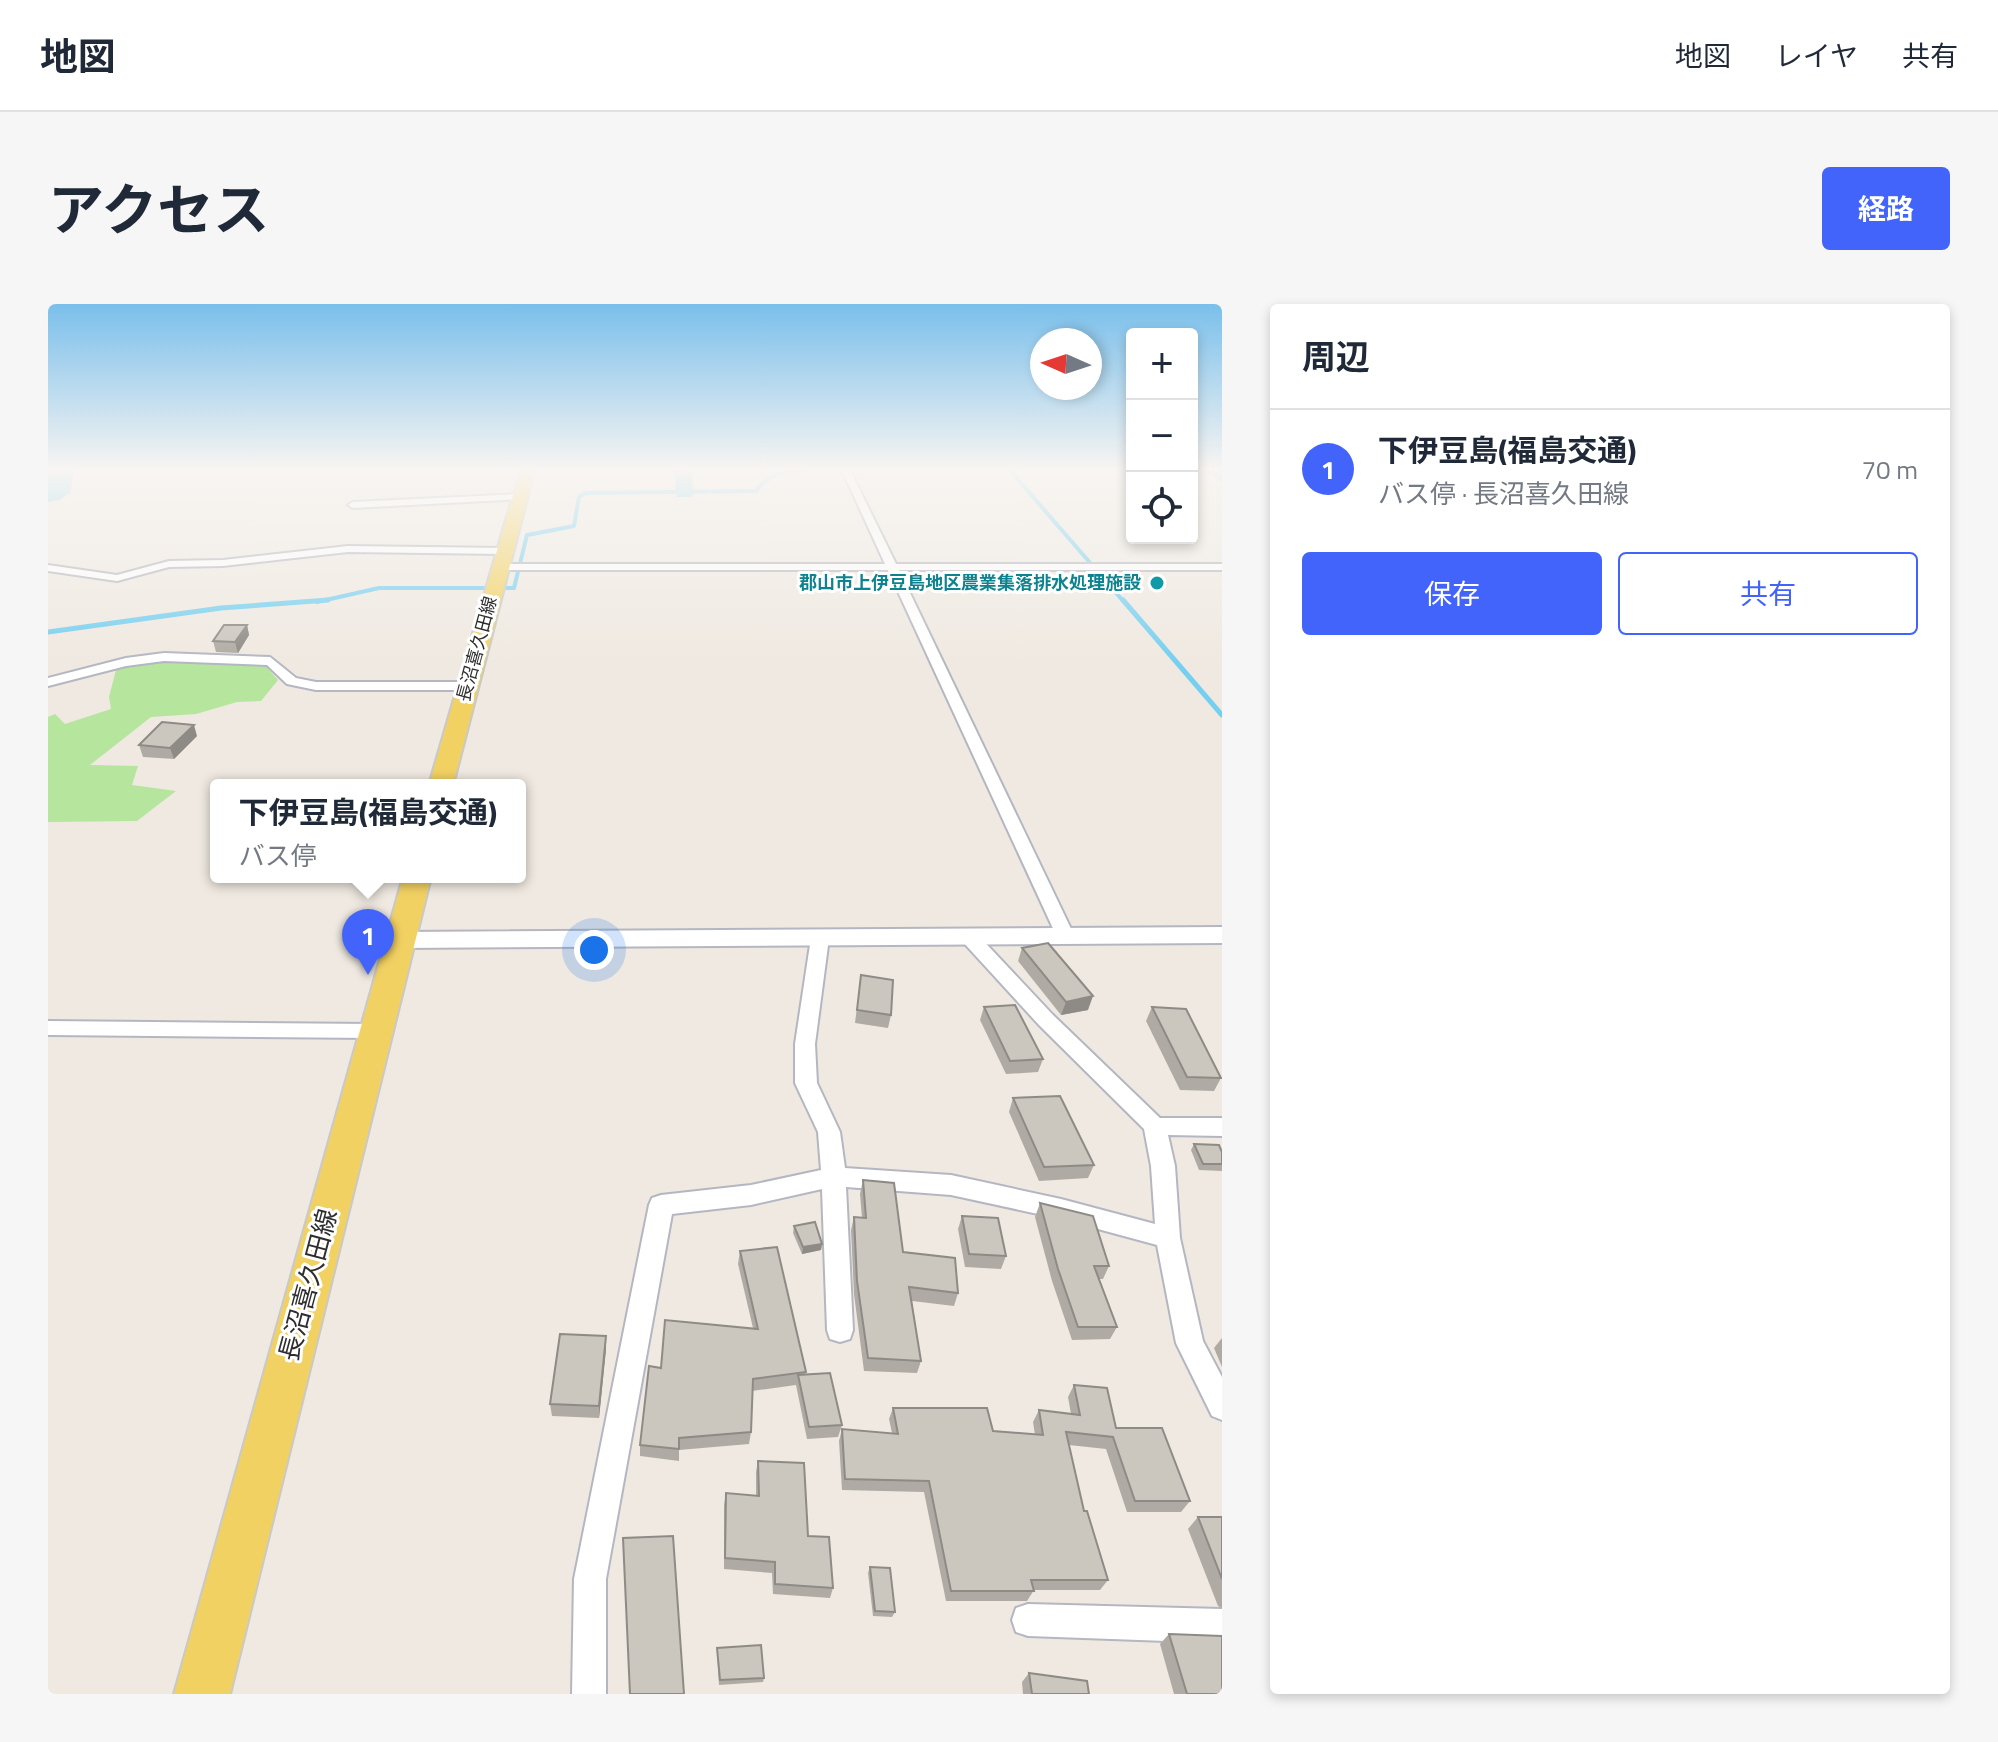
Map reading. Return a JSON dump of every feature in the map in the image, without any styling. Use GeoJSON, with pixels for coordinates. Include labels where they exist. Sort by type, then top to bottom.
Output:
{"type":"FeatureCollection","features":[{"type":"Feature","properties":{"kind":"main road","name":"長沼喜久田線"},"geometry":{"type":"LineString","coordinates":[[443,779],[509,533]]}},
{"type":"Feature","properties":{"kind":"main road","name":"長沼喜久田線"},"geometry":{"type":"LineString","coordinates":[[202,1694],[415,883]]}},
{"type":"Feature","properties":{"kind":"street"},"geometry":{"type":"LineString","coordinates":[[875,533],[1065,935]]}},
{"type":"Feature","properties":{"kind":"street"},"geometry":{"type":"LineString","coordinates":[[48,568],[117,578],[169,564],[223,563],[348,549],[502,559],[890,566],[1222,567]]}},
{"type":"Feature","properties":{"kind":"street"},"geometry":{"type":"LineString","coordinates":[[48,682],[136,660],[181,656],[270,661],[292,681],[316,686],[466,686]]}},
{"type":"Feature","properties":{"kind":"street"},"geometry":{"type":"LineString","coordinates":[[400,940],[1222,935]]}},
{"type":"Feature","properties":{"kind":"street"},"geometry":{"type":"LineString","coordinates":[[820,938],[805,1044],[806,1083],[829,1132],[834,1177],[840,1330]]}},
{"type":"Feature","properties":{"kind":"street"},"geometry":{"type":"LineString","coordinates":[[970,938],[1046,1020],[1155,1126],[1163,1166],[1168,1238],[1190,1343],[1222,1406]]}},
{"type":"Feature","properties":{"kind":"street"},"geometry":{"type":"LineString","coordinates":[[48,1028],[374,1031]]}},
{"type":"Feature","properties":{"kind":"street"},"geometry":{"type":"LineString","coordinates":[[1155,1126],[1222,1127]]}},
{"type":"Feature","properties":{"kind":"street"},"geometry":{"type":"LineString","coordinates":[[589,1694],[590,1579],[661,1205],[751,1195],[834,1177],[951,1185],[1061,1209],[1168,1238]]}},
{"type":"Feature","properties":{"kind":"street"},"geometry":{"type":"LineString","coordinates":[[1028,1620],[1222,1626]]}},
{"type":"Feature","properties":{"kind":"green space"},"geometry":{"type":"Polygon","coordinates":[[[155,659],[264,664],[278,680],[261,701],[237,702],[196,714],[151,717],[90,765],[138,766],[132,785],[176,791],[137,821],[48,822],[48,717],[55,714],[65,724],[111,709],[109,697],[117,666],[155,659]]]}},
{"type":"Feature","properties":{"kind":"building"},"geometry":{"type":"Polygon","coordinates":[[[224,625],[247,625],[235,642],[213,641],[224,625]]]}},
{"type":"Feature","properties":{"kind":"building"},"geometry":{"type":"Polygon","coordinates":[[[162,722],[194,725],[170,748],[139,745],[162,722]]]}},
{"type":"Feature","properties":{"kind":"building"},"geometry":{"type":"Polygon","coordinates":[[[1048,943],[1093,996],[1066,1002],[1022,948],[1048,943]]]}},
{"type":"Feature","properties":{"kind":"building"},"geometry":{"type":"Polygon","coordinates":[[[861,975],[893,980],[891,1015],[857,1010],[861,975]]]}},
{"type":"Feature","properties":{"kind":"building"},"geometry":{"type":"Polygon","coordinates":[[[1015,1005],[1043,1059],[1010,1061],[984,1007],[1015,1005]]]}},
{"type":"Feature","properties":{"kind":"building"},"geometry":{"type":"Polygon","coordinates":[[[1152,1007],[1186,1009],[1221,1078],[1187,1077],[1152,1007]]]}},
{"type":"Feature","properties":{"kind":"building"},"geometry":{"type":"Polygon","coordinates":[[[1060,1096],[1094,1165],[1044,1167],[1013,1098],[1060,1096]]]}},
{"type":"Feature","properties":{"kind":"building"},"geometry":{"type":"Polygon","coordinates":[[[1194,1144],[1219,1145],[1222,1164],[1203,1164],[1194,1144]]]}},
{"type":"Feature","properties":{"kind":"building"},"geometry":{"type":"Polygon","coordinates":[[[863,1180],[894,1183],[903,1252],[955,1258],[958,1293],[909,1287],[921,1361],[868,1358],[857,1281],[854,1217],[866,1218],[863,1180]]]}},
{"type":"Feature","properties":{"kind":"building"},"geometry":{"type":"Polygon","coordinates":[[[1040,1203],[1093,1216],[1109,1266],[1094,1266],[1117,1327],[1078,1327],[1040,1203]]]}},
{"type":"Feature","properties":{"kind":"building"},"geometry":{"type":"Polygon","coordinates":[[[962,1216],[998,1218],[1006,1256],[969,1254],[962,1216]]]}},
{"type":"Feature","properties":{"kind":"building"},"geometry":{"type":"Polygon","coordinates":[[[815,1222],[822,1244],[803,1247],[794,1226],[815,1222]]]}},
{"type":"Feature","properties":{"kind":"building"},"geometry":{"type":"Polygon","coordinates":[[[777,1247],[806,1372],[753,1379],[751,1432],[679,1438],[679,1449],[640,1445],[649,1366],[661,1368],[665,1320],[758,1329],[740,1251],[777,1247]]]}},
{"type":"Feature","properties":{"kind":"building"},"geometry":{"type":"Polygon","coordinates":[[[560,1334],[606,1336],[599,1406],[550,1404],[560,1334]]]}},
{"type":"Feature","properties":{"kind":"building"},"geometry":{"type":"Polygon","coordinates":[[[830,1373],[842,1425],[809,1427],[798,1375],[830,1373]]]}},
{"type":"Feature","properties":{"kind":"building"},"geometry":{"type":"Polygon","coordinates":[[[1074,1385],[1107,1388],[1116,1428],[1162,1428],[1190,1501],[1135,1501],[1113,1437],[1066,1432],[1084,1511],[1087,1511],[1108,1580],[1031,1580],[1034,1591],[951,1591],[929,1481],[845,1479],[842,1429],[898,1434],[893,1408],[987,1408],[993,1431],[1043,1435],[1039,1410],[1080,1415],[1074,1385]]]}},
{"type":"Feature","properties":{"kind":"building"},"geometry":{"type":"Polygon","coordinates":[[[758,1461],[804,1463],[808,1536],[829,1537],[833,1588],[775,1584],[775,1562],[725,1558],[726,1493],[759,1496],[758,1461]]]}},
{"type":"Feature","properties":{"kind":"building"},"geometry":{"type":"Polygon","coordinates":[[[1198,1517],[1222,1517],[1222,1579],[1198,1517]]]}},
{"type":"Feature","properties":{"kind":"building"},"geometry":{"type":"Polygon","coordinates":[[[673,1536],[684,1694],[630,1694],[623,1538],[673,1536]]]}},
{"type":"Feature","properties":{"kind":"building"},"geometry":{"type":"Polygon","coordinates":[[[870,1567],[890,1568],[895,1612],[875,1611],[870,1567]]]}},
{"type":"Feature","properties":{"kind":"building"},"geometry":{"type":"Polygon","coordinates":[[[1169,1634],[1222,1636],[1222,1694],[1187,1694],[1169,1634]]]}},
{"type":"Feature","properties":{"kind":"building"},"geometry":{"type":"Polygon","coordinates":[[[761,1645],[764,1678],[720,1680],[717,1648],[761,1645]]]}},
{"type":"Feature","properties":{"kind":"building"},"geometry":{"type":"Polygon","coordinates":[[[1029,1673],[1087,1681],[1089,1694],[1032,1694],[1029,1673]]]}},
{"type":"Feature","properties":{"kind":"waterway"},"geometry":{"type":"LineString","coordinates":[[325,600],[379,588],[514,588],[527,535],[538,533]]}},
{"type":"Feature","properties":{"kind":"waterway"},"geometry":{"type":"LineString","coordinates":[[1064,533],[1124,602]]}},
{"type":"Feature","properties":{"kind":"waterway"},"geometry":{"type":"LineString","coordinates":[[48,632],[221,608],[325,600]]}},
{"type":"Feature","properties":{"kind":"waterway"},"geometry":{"type":"LineString","coordinates":[[317,602],[325,600]]}},
{"type":"Feature","properties":{"kind":"waterway"},"geometry":{"type":"LineString","coordinates":[[1123,600],[1222,715]]}},
{"type":"Feature","properties":{"kind":"place","name":"郡山市上伊豆島地区農業集落排水処理施設"},"geometry":{"type":"Point","coordinates":[1157,583]}},
{"type":"Feature","properties":{"kind":"place","name":"下伊豆島(福島交通)"},"geometry":{"type":"Point","coordinates":[368,975]}}]}
